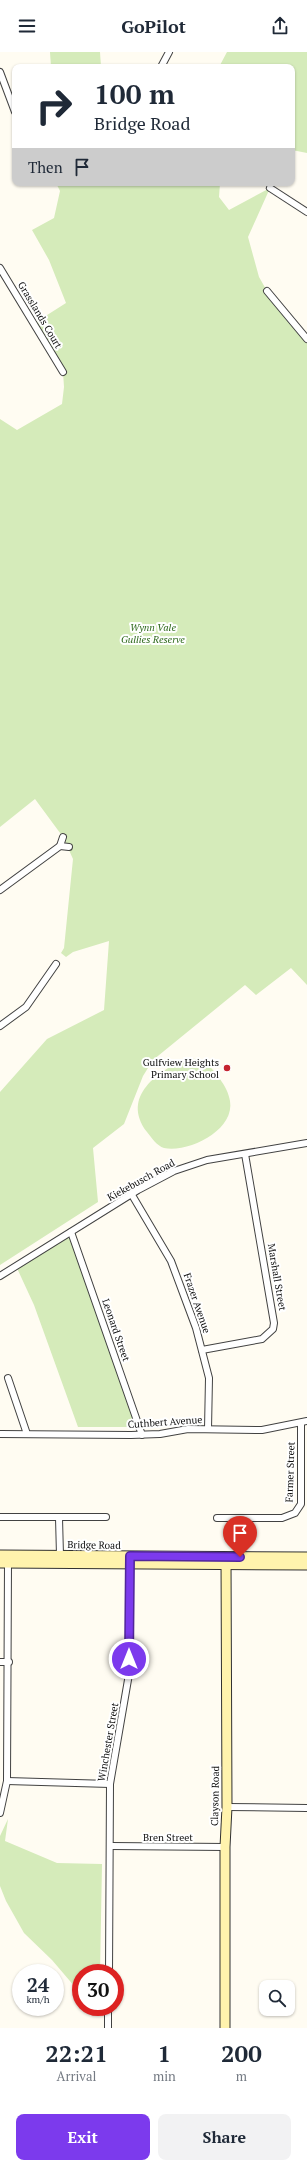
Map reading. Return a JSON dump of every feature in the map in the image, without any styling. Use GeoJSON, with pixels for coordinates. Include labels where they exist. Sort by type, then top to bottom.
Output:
{"type":"FeatureCollection","features":[{"type":"Feature","properties":{"kind":"main road","name":"Bridge Road"},"geometry":{"type":"LineString","coordinates":[[4,1559],[60,1556],[130,1560]]}},
{"type":"Feature","properties":{"kind":"main road","name":"Bridge Road"},"geometry":{"type":"LineString","coordinates":[[226,1561],[307,1557]]}},
{"type":"Feature","properties":{"kind":"main road","name":"Bridge Road"},"geometry":{"type":"LineString","coordinates":[[4,1559],[226,1561],[307,1565]]}},
{"type":"Feature","properties":{"kind":"main road","name":"Clayson Road"},"geometry":{"type":"LineString","coordinates":[[225,2028],[225,1847],[227,1807],[226,1561]]}},
{"type":"Feature","properties":{"kind":"street"},"geometry":{"type":"LineString","coordinates":[[163,64],[169,52]]}},
{"type":"Feature","properties":{"kind":"street"},"geometry":{"type":"LineString","coordinates":[[0,72],[12,104]]}},
{"type":"Feature","properties":{"kind":"street"},"geometry":{"type":"LineString","coordinates":[[270,188],[307,212]]}},
{"type":"Feature","properties":{"kind":"street","name":"Grasslands Court"},"geometry":{"type":"LineString","coordinates":[[0,268],[63,372]]}},
{"type":"Feature","properties":{"kind":"street"},"geometry":{"type":"LineString","coordinates":[[267,291],[307,339]]}},
{"type":"Feature","properties":{"kind":"street"},"geometry":{"type":"LineString","coordinates":[[0,890],[60,846],[63,837]]}},
{"type":"Feature","properties":{"kind":"street"},"geometry":{"type":"LineString","coordinates":[[60,846],[69,848]]}},
{"type":"Feature","properties":{"kind":"street"},"geometry":{"type":"LineString","coordinates":[[0,1026],[26,1007],[56,964]]}},
{"type":"Feature","properties":{"kind":"street","name":"Kiekebusch Road"},"geometry":{"type":"LineString","coordinates":[[0,1276],[132,1194],[189,1165],[307,1143]]}},
{"type":"Feature","properties":{"kind":"street","name":"Marshall Street"},"geometry":{"type":"LineString","coordinates":[[202,1350],[262,1339],[273,1329],[274,1323],[245,1154]]}},
{"type":"Feature","properties":{"kind":"street","name":"Frazer Avenue"},"geometry":{"type":"LineString","coordinates":[[132,1194],[171,1262],[193,1321],[209,1378],[208,1429]]}},
{"type":"Feature","properties":{"kind":"street","name":"Leonard Street"},"geometry":{"type":"LineString","coordinates":[[71,1232],[142,1435]]}},
{"type":"Feature","properties":{"kind":"street"},"geometry":{"type":"LineString","coordinates":[[8,1378],[27,1434]]}},
{"type":"Feature","properties":{"kind":"street","name":"Cuthbert Avenue"},"geometry":{"type":"LineString","coordinates":[[0,1434],[142,1435],[188,1429],[272,1429],[304,1422]]}},
{"type":"Feature","properties":{"kind":"street","name":"Farmer Street"},"geometry":{"type":"LineString","coordinates":[[217,1518],[282,1518],[295,1513],[301,1504],[304,1422]]}},
{"type":"Feature","properties":{"kind":"street"},"geometry":{"type":"LineString","coordinates":[[0,1517],[106,1517]]}},
{"type":"Feature","properties":{"kind":"street"},"geometry":{"type":"LineString","coordinates":[[59,1518],[60,1556]]}},
{"type":"Feature","properties":{"kind":"street"},"geometry":{"type":"LineString","coordinates":[[0,1813],[7,1781],[9,1662],[4,1559]]}},
{"type":"Feature","properties":{"kind":"street","name":"Winchester Street"},"geometry":{"type":"LineString","coordinates":[[109,1964],[110,1784],[129,1674],[130,1560]]}},
{"type":"Feature","properties":{"kind":"street"},"geometry":{"type":"LineString","coordinates":[[0,1662],[9,1662]]}},
{"type":"Feature","properties":{"kind":"street"},"geometry":{"type":"LineString","coordinates":[[7,1781],[110,1784]]}},
{"type":"Feature","properties":{"kind":"street"},"geometry":{"type":"LineString","coordinates":[[227,1807],[307,1808]]}},
{"type":"Feature","properties":{"kind":"street","name":"Bren Street"},"geometry":{"type":"LineString","coordinates":[[110,1846],[225,1847]]}},
{"type":"Feature","properties":{"kind":"street"},"geometry":{"type":"LineString","coordinates":[[108,2016],[108,2028]]}},
{"type":"Feature","properties":{"kind":"green space"},"geometry":{"type":"Polygon","coordinates":[[[50,52],[100,52],[101,64],[51,64],[50,52]]]}},
{"type":"Feature","properties":{"kind":"green space"},"geometry":{"type":"Polygon","coordinates":[[[227,52],[307,52],[307,153],[295,151],[295,64],[221,64],[227,52]]]}},
{"type":"Feature","properties":{"kind":"green space","name":"Wynn Vale Gullies Reserve"},"geometry":{"type":"Polygon","coordinates":[[[58,186],[220,186],[219,197],[229,210],[270,188],[248,237],[259,277],[267,291],[307,339],[307,985],[291,968],[256,995],[245,985],[153,1060],[143,1076],[124,1124],[93,1148],[98,1202],[0,1265],[0,1092],[47,1039],[104,1010],[109,941],[73,952],[66,957],[61,953],[64,948],[73,859],[63,837],[35,799],[0,827],[0,419],[17,430],[62,404],[64,387],[63,372],[33,324],[66,303],[49,260],[32,230],[54,218],[60,191],[58,186]]]}},
{"type":"Feature","properties":{"kind":"green space"},"geometry":{"type":"Polygon","coordinates":[[[187,1058],[204,1060],[224,1084],[229,1095],[230,1112],[218,1130],[197,1143],[174,1149],[164,1148],[152,1139],[140,1119],[138,1107],[140,1096],[146,1086],[155,1078],[176,1063],[187,1058]]]}},
{"type":"Feature","properties":{"kind":"green space"},"geometry":{"type":"Polygon","coordinates":[[[71,1232],[140,1427],[78,1427],[34,1305],[16,1266],[71,1232]]]}},
{"type":"Feature","properties":{"kind":"green space"},"geometry":{"type":"Polygon","coordinates":[[[8,1819],[5,1841],[57,1863],[102,1864],[100,1964],[72,1964],[72,1983],[64,1974],[64,1964],[55,1964],[24,1933],[6,1901],[0,1886],[0,1836],[8,1819]]]}},
{"type":"Feature","properties":{"kind":"place","name":"Gulfview Heights Primary School"},"geometry":{"type":"Point","coordinates":[227,1068]}},
{"type":"Feature","properties":{"kind":"route"},"geometry":{"type":"LineString","coordinates":[[129,1659],[130,1556],[240,1557]]}}]}
